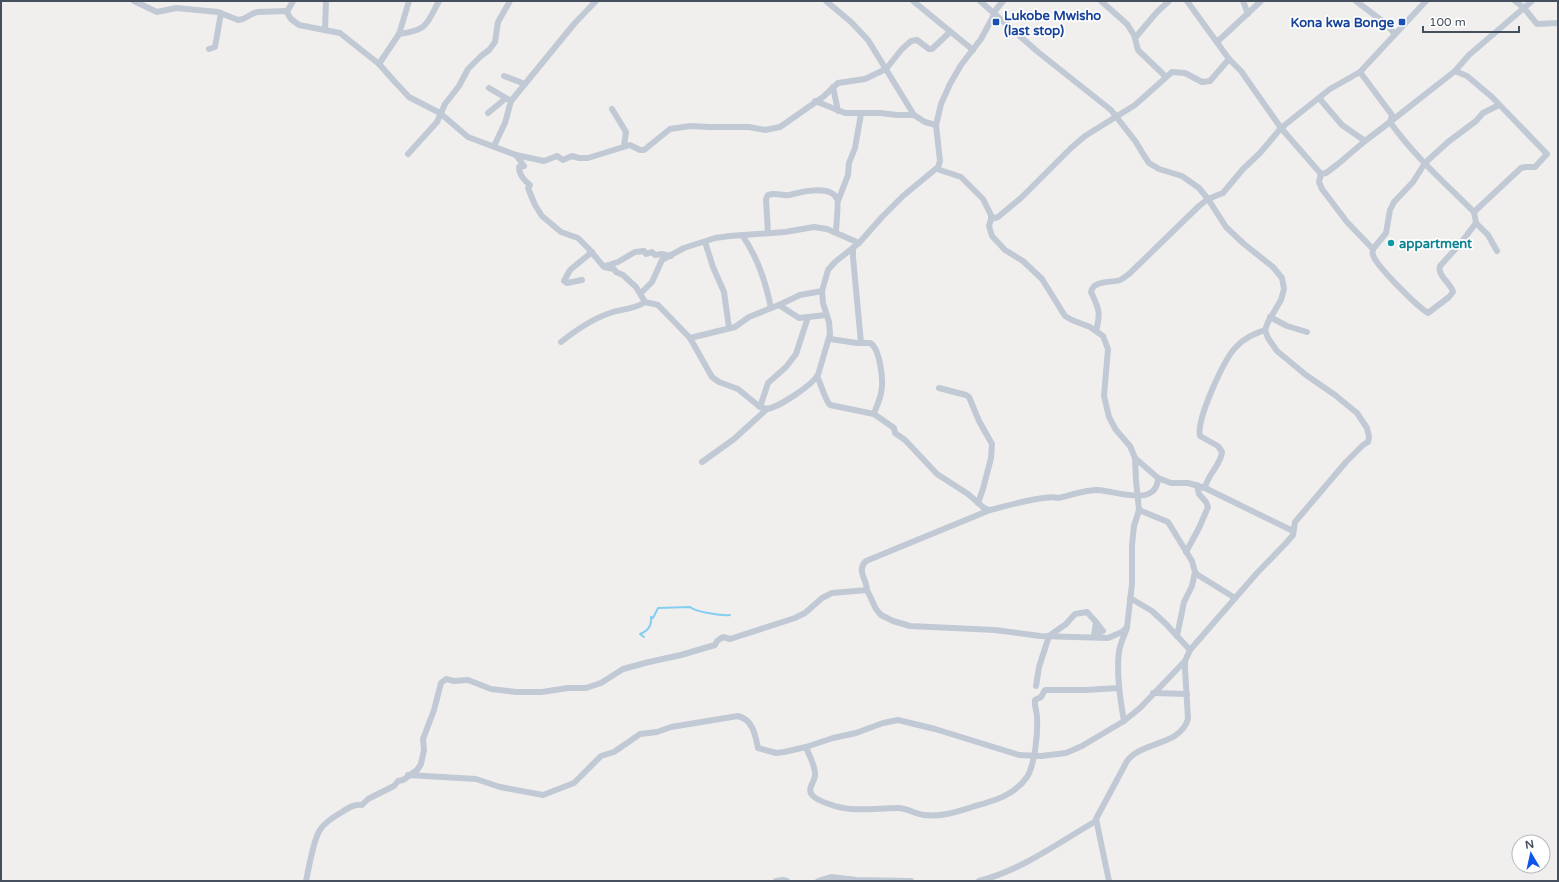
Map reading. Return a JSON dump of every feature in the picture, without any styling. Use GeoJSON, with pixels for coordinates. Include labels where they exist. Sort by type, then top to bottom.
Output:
{"type":"FeatureCollection","features":[{"type":"Feature","properties":{"kind":"street"},"geometry":{"type":"LineString","coordinates":[[134,1],[157,12],[176,8],[221,13],[239,20],[243,20],[257,12],[287,12]]}},
{"type":"Feature","properties":{"kind":"street"},"geometry":{"type":"LineString","coordinates":[[287,12],[294,1]]}},
{"type":"Feature","properties":{"kind":"street"},"geometry":{"type":"LineString","coordinates":[[325,30],[326,1]]}},
{"type":"Feature","properties":{"kind":"street"},"geometry":{"type":"LineString","coordinates":[[379,64],[399,34],[409,1]]}},
{"type":"Feature","properties":{"kind":"street"},"geometry":{"type":"LineString","coordinates":[[399,34],[416,32],[425,26],[439,1]]}},
{"type":"Feature","properties":{"kind":"street"},"geometry":{"type":"LineString","coordinates":[[408,154],[437,122],[440,113],[468,69],[489,50],[495,42],[498,22],[510,1]]}},
{"type":"Feature","properties":{"kind":"street"},"geometry":{"type":"LineString","coordinates":[[488,113],[508,100],[525,84],[546,57],[556,48],[574,24],[596,1]]}},
{"type":"Feature","properties":{"kind":"street"},"geometry":{"type":"LineString","coordinates":[[826,1],[864,35],[914,115],[925,122],[936,125]]}},
{"type":"Feature","properties":{"kind":"street"},"geometry":{"type":"LineString","coordinates":[[913,1],[973,50]]}},
{"type":"Feature","properties":{"kind":"street"},"geometry":{"type":"LineString","coordinates":[[980,1],[1038,52],[1117,117],[1136,142],[1149,163],[1159,169],[1182,176],[1199,188],[1226,227],[1244,244],[1273,267],[1282,278],[1284,289],[1281,300],[1270,317],[1265,330],[1268,338],[1277,351],[1354,411],[1363,420],[1369,434],[1368,442],[1363,444],[1346,462],[1295,522],[1293,535],[1257,573],[1190,650],[1186,661],[1185,675],[1188,719],[1185,725],[1177,734],[1168,740],[1138,752],[1129,758],[1096,821],[1109,881]]}},
{"type":"Feature","properties":{"kind":"street"},"geometry":{"type":"LineString","coordinates":[[702,462],[734,439],[767,410],[786,401],[817,376],[830,339],[830,330],[822,291],[829,268],[859,243],[903,196],[937,170],[940,161],[936,125],[938,114],[950,84],[1003,1]]}},
{"type":"Feature","properties":{"kind":"street"},"geometry":{"type":"LineString","coordinates":[[1101,1],[1127,24],[1135,38],[1138,50],[1166,76]]}},
{"type":"Feature","properties":{"kind":"street"},"geometry":{"type":"LineString","coordinates":[[1135,38],[1159,10],[1170,1]]}},
{"type":"Feature","properties":{"kind":"street"},"geometry":{"type":"LineString","coordinates":[[1187,1],[1229,59],[1241,71],[1281,128],[1320,174],[1319,182],[1322,189],[1347,222],[1373,249]]}},
{"type":"Feature","properties":{"kind":"street"},"geometry":{"type":"LineString","coordinates":[[1243,1],[1248,14]]}},
{"type":"Feature","properties":{"kind":"street"},"geometry":{"type":"LineString","coordinates":[[1217,42],[1261,1]]}},
{"type":"Feature","properties":{"kind":"street"},"geometry":{"type":"LineString","coordinates":[[1356,1],[1385,23],[1395,34]]}},
{"type":"Feature","properties":{"kind":"street"},"geometry":{"type":"LineString","coordinates":[[1096,331],[1099,320],[1099,311],[1090,289],[1102,282],[1120,280],[1129,274],[1208,199],[1223,193],[1242,169],[1260,153],[1281,128],[1330,89],[1360,72],[1426,1]]}},
{"type":"Feature","properties":{"kind":"street"},"geometry":{"type":"LineString","coordinates":[[1515,1],[1524,8],[1537,24],[1558,23]]}},
{"type":"Feature","properties":{"kind":"street"},"geometry":{"type":"LineString","coordinates":[[1320,174],[1338,164],[1364,141],[1455,71],[1469,55],[1532,1]]}},
{"type":"Feature","properties":{"kind":"street"},"geometry":{"type":"LineString","coordinates":[[287,12],[291,19],[299,25],[340,33],[379,64],[410,97],[440,113],[468,137],[516,155],[544,161],[557,156],[564,160],[572,156],[586,159],[630,145],[640,150],[644,150],[670,129],[690,126],[749,127],[762,130],[769,130],[783,126],[838,83],[865,79],[886,69],[902,49],[911,41],[917,40],[929,49],[932,49],[950,32]]}},
{"type":"Feature","properties":{"kind":"street"},"geometry":{"type":"LineString","coordinates":[[209,49],[215,47],[221,13]]}},
{"type":"Feature","properties":{"kind":"street"},"geometry":{"type":"LineString","coordinates":[[991,219],[998,217],[1022,197],[1082,139],[1103,124],[1135,105],[1166,76],[1172,72],[1177,72],[1185,73],[1202,82],[1210,81],[1229,59]]}},
{"type":"Feature","properties":{"kind":"street"},"geometry":{"type":"LineString","coordinates":[[1455,71],[1468,76],[1548,154],[1535,168],[1521,168],[1474,212]]}},
{"type":"Feature","properties":{"kind":"street"},"geometry":{"type":"LineString","coordinates":[[1360,72],[1392,115],[1390,122]]}},
{"type":"Feature","properties":{"kind":"street"},"geometry":{"type":"LineString","coordinates":[[504,76],[525,84]]}},
{"type":"Feature","properties":{"kind":"street"},"geometry":{"type":"LineString","coordinates":[[832,87],[838,111]]}},
{"type":"Feature","properties":{"kind":"street"},"geometry":{"type":"LineString","coordinates":[[489,88],[508,100]]}},
{"type":"Feature","properties":{"kind":"street"},"geometry":{"type":"LineString","coordinates":[[1319,98],[1342,125],[1364,141]]}},
{"type":"Feature","properties":{"kind":"street"},"geometry":{"type":"LineString","coordinates":[[494,146],[505,123],[508,100]]}},
{"type":"Feature","properties":{"kind":"street"},"geometry":{"type":"LineString","coordinates":[[815,101],[845,113],[914,115]]}},
{"type":"Feature","properties":{"kind":"street"},"geometry":{"type":"LineString","coordinates":[[1476,224],[1440,266],[1440,271],[1452,288],[1453,292],[1429,313],[1383,270],[1373,256],[1373,249],[1386,233],[1390,210],[1394,202],[1413,182],[1425,163],[1448,142],[1476,121],[1483,113],[1499,105]]}},
{"type":"Feature","properties":{"kind":"street"},"geometry":{"type":"LineString","coordinates":[[612,109],[626,132],[624,146]]}},
{"type":"Feature","properties":{"kind":"street"},"geometry":{"type":"LineString","coordinates":[[836,232],[838,201],[848,176],[861,114]]}},
{"type":"Feature","properties":{"kind":"street"},"geometry":{"type":"LineString","coordinates":[[1390,122],[1419,158],[1474,212],[1476,224],[1488,235],[1496,250]]}},
{"type":"Feature","properties":{"kind":"street"},"geometry":{"type":"LineString","coordinates":[[516,155],[524,166],[519,167],[519,172],[524,180],[530,185],[528,188],[531,196],[542,216],[560,232],[578,238],[604,267],[614,269],[616,272],[623,275],[641,293],[645,302]]}},
{"type":"Feature","properties":{"kind":"street"},"geometry":{"type":"LineString","coordinates":[[937,170],[958,175],[983,199],[988,206],[991,219],[989,226],[992,236],[1005,250],[1028,264],[1042,279],[1068,318],[1090,327],[1103,336],[1108,350],[1104,396],[1109,417],[1116,430],[1130,446],[1135,458],[1139,510],[1134,526],[1132,545],[1133,579],[1128,627],[1119,653],[1119,688],[1124,721]]}},
{"type":"Feature","properties":{"kind":"street"},"geometry":{"type":"LineString","coordinates":[[768,233],[766,198],[768,195],[788,195],[801,191],[842,191]]}},
{"type":"Feature","properties":{"kind":"street"},"geometry":{"type":"LineString","coordinates":[[832,192],[838,201]]}},
{"type":"Feature","properties":{"kind":"street"},"geometry":{"type":"LineString","coordinates":[[641,293],[652,282],[662,260],[684,248],[724,236],[768,233],[814,227],[836,232],[859,243]]}},
{"type":"Feature","properties":{"kind":"street"},"geometry":{"type":"LineString","coordinates":[[742,235],[756,261],[766,287],[771,308]]}},
{"type":"Feature","properties":{"kind":"street"},"geometry":{"type":"LineString","coordinates":[[705,242],[713,267],[724,292],[730,328]]}},
{"type":"Feature","properties":{"kind":"street"},"geometry":{"type":"LineString","coordinates":[[853,248],[852,257],[861,343]]}},
{"type":"Feature","properties":{"kind":"street"},"geometry":{"type":"LineString","coordinates":[[604,267],[618,262],[635,252],[644,251],[646,254],[652,252],[655,255],[662,254],[671,256]]}},
{"type":"Feature","properties":{"kind":"street"},"geometry":{"type":"LineString","coordinates":[[582,280],[567,283],[564,281],[570,270],[592,252]]}},
{"type":"Feature","properties":{"kind":"street"},"geometry":{"type":"LineString","coordinates":[[690,338],[730,328],[749,317],[800,295],[822,291]]}},
{"type":"Feature","properties":{"kind":"street"},"geometry":{"type":"LineString","coordinates":[[561,342],[576,330],[616,311],[641,305],[645,302],[658,305],[690,338],[712,377],[719,382],[742,392],[760,407],[767,410]]}},
{"type":"Feature","properties":{"kind":"street"},"geometry":{"type":"LineString","coordinates":[[779,305],[799,318],[826,315]]}},
{"type":"Feature","properties":{"kind":"street"},"geometry":{"type":"LineString","coordinates":[[1270,317],[1287,326],[1307,332]]}},
{"type":"Feature","properties":{"kind":"street"},"geometry":{"type":"LineString","coordinates":[[760,407],[768,382],[786,367],[796,354],[808,318]]}},
{"type":"Feature","properties":{"kind":"street"},"geometry":{"type":"LineString","coordinates":[[1205,488],[1206,481],[1220,460],[1222,452],[1218,446],[1200,436],[1199,428],[1205,406],[1229,355],[1243,340],[1265,330]]}},
{"type":"Feature","properties":{"kind":"street"},"geometry":{"type":"LineString","coordinates":[[830,339],[870,343],[876,349],[881,371],[881,393],[874,414]]}},
{"type":"Feature","properties":{"kind":"street"},"geometry":{"type":"LineString","coordinates":[[817,376],[826,400],[830,405],[874,414],[894,428],[895,433],[905,440],[937,474],[990,510]]}},
{"type":"Feature","properties":{"kind":"street"},"geometry":{"type":"LineString","coordinates":[[939,388],[969,397],[979,421],[991,441],[991,458],[978,503]]}},
{"type":"Feature","properties":{"kind":"street"},"geometry":{"type":"LineString","coordinates":[[1135,458],[1158,478],[1171,482],[1188,483],[1205,488],[1293,531]]}},
{"type":"Feature","properties":{"kind":"street"},"geometry":{"type":"LineString","coordinates":[[1128,627],[1122,632],[1108,638],[1049,636],[995,630],[928,628],[903,624],[881,615],[876,609],[867,590],[862,570],[865,562],[990,510],[1045,498],[1058,498],[1096,490],[1145,495],[1153,491],[1158,484],[1158,478]]}},
{"type":"Feature","properties":{"kind":"street"},"geometry":{"type":"LineString","coordinates":[[1186,552],[1208,507],[1206,502],[1199,494],[1197,485]]}},
{"type":"Feature","properties":{"kind":"street"},"geometry":{"type":"LineString","coordinates":[[1139,510],[1168,522],[1193,564],[1195,572],[1192,586],[1184,602],[1177,636]]}},
{"type":"Feature","properties":{"kind":"street"},"geometry":{"type":"LineString","coordinates":[[1195,572],[1235,598]]}},
{"type":"Feature","properties":{"kind":"street"},"geometry":{"type":"LineString","coordinates":[[306,881],[316,836],[320,829],[351,806],[358,804],[362,805],[368,799],[394,786],[398,781],[403,780],[417,770],[421,764],[424,750],[423,739],[434,710],[441,683],[446,679],[454,681],[468,680],[491,688],[516,692],[542,692],[568,688],[590,687],[606,680],[623,669],[689,653],[715,645],[717,641],[723,637],[730,639],[788,620],[805,612],[822,598],[832,593],[867,590]]}},
{"type":"Feature","properties":{"kind":"street"},"geometry":{"type":"LineString","coordinates":[[1130,598],[1152,611],[1190,650]]}},
{"type":"Feature","properties":{"kind":"street"},"geometry":{"type":"LineString","coordinates":[[1036,686],[1038,667],[1049,636],[1066,624],[1075,614],[1087,612],[1096,622]]}},
{"type":"Feature","properties":{"kind":"street"},"geometry":{"type":"LineString","coordinates":[[408,775],[476,779],[500,787],[543,795],[574,783],[601,756],[614,752],[640,734],[657,732],[671,727],[738,716],[744,717],[750,722],[758,748],[776,753],[806,747],[827,739],[860,732],[883,722],[898,720],[935,729],[1019,755],[1033,756],[1070,752],[1124,721],[1140,708],[1153,693],[1186,661]]}},
{"type":"Feature","properties":{"kind":"street"},"geometry":{"type":"LineString","coordinates":[[806,747],[814,767],[815,774],[810,787],[810,792],[818,799],[838,808],[868,810],[898,808],[924,815],[956,813],[996,801],[1008,795],[1027,777],[1032,764],[1037,734],[1037,716],[1034,708],[1035,700],[1041,697],[1045,690],[1119,688]]}},
{"type":"Feature","properties":{"kind":"street"},"geometry":{"type":"LineString","coordinates":[[1153,693],[1187,694]]}},
{"type":"Feature","properties":{"kind":"street"},"geometry":{"type":"LineString","coordinates":[[979,881],[1010,871],[1096,821]]}},
{"type":"Feature","properties":{"kind":"street"},"geometry":{"type":"LineString","coordinates":[[818,881],[833,877],[857,880],[911,881]]}},
{"type":"Feature","properties":{"kind":"street"},"geometry":{"type":"LineString","coordinates":[[776,881],[787,881]]}},
{"type":"Feature","properties":{"kind":"waterway"},"geometry":{"type":"LineString","coordinates":[[644,637],[640,634],[649,628],[651,617],[653,618],[658,608],[690,607],[709,613],[730,615]]}},
{"type":"Feature","properties":{"kind":"place","name":"Lukobe Mwisho (last stop)"},"geometry":{"type":"Point","coordinates":[996,22]}},
{"type":"Feature","properties":{"kind":"place","name":"Kona kwa Bonge"},"geometry":{"type":"Point","coordinates":[1402,22]}},
{"type":"Feature","properties":{"kind":"place","name":"appartment"},"geometry":{"type":"Point","coordinates":[1391,243]}}]}
